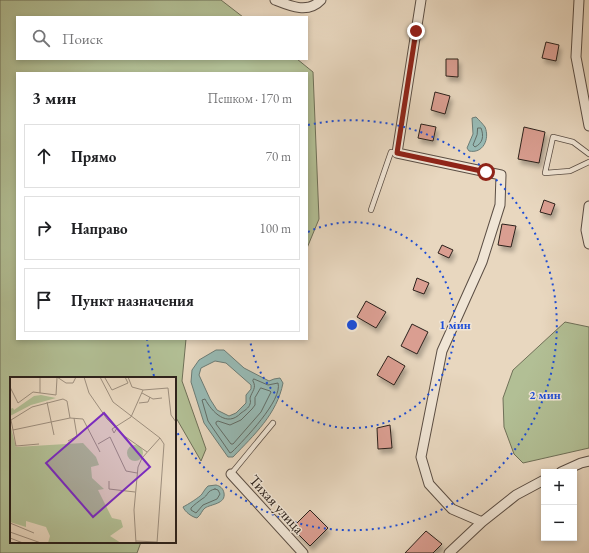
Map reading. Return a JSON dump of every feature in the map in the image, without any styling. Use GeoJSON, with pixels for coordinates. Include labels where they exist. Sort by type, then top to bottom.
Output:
{"type":"FeatureCollection","features":[{"type":"Feature","properties":{"kind":"street"},"geometry":{"type":"LineString","coordinates":[[275,0],[289,6],[306,8],[317,4],[320,0]]}},
{"type":"Feature","properties":{"kind":"street"},"geometry":{"type":"LineString","coordinates":[[421,0],[397,153],[501,175],[500,205],[482,262],[442,351],[421,457],[429,484],[452,509],[482,522]]}},
{"type":"Feature","properties":{"kind":"street"},"geometry":{"type":"LineString","coordinates":[[579,0],[576,57],[589,126]]}},
{"type":"Feature","properties":{"kind":"street"},"geometry":{"type":"LineString","coordinates":[[589,206],[586,230],[589,244]]}},
{"type":"Feature","properties":{"kind":"street"},"geometry":{"type":"LineString","coordinates":[[568,469],[581,463],[589,462]]}},
{"type":"Feature","properties":{"kind":"street","name":"Тихая улица"},"geometry":{"type":"LineString","coordinates":[[231,474],[303,553]]}},
{"type":"Feature","properties":{"kind":"street"},"geometry":{"type":"LineString","coordinates":[[449,553],[482,522],[516,495],[541,482]]}},
{"type":"Feature","properties":{"kind":"lane"},"geometry":{"type":"LineString","coordinates":[[589,154],[573,142],[553,138],[545,173],[570,171],[589,162]]}},
{"type":"Feature","properties":{"kind":"lane"},"geometry":{"type":"LineString","coordinates":[[371,210],[391,152],[397,153]]}},
{"type":"Feature","properties":{"kind":"lane"},"geometry":{"type":"LineString","coordinates":[[231,474],[273,423]]}},
{"type":"Feature","properties":{"kind":"green space"},"geometry":{"type":"Polygon","coordinates":[[[0,0],[221,0],[242,16],[16,16],[16,60],[298,60],[313,72],[319,219],[308,246],[308,72],[16,72],[16,340],[186,340],[182,381],[206,449],[201,461],[176,418],[176,377],[10,377],[10,543],[141,543],[137,553],[0,553],[0,0]]]}},
{"type":"Feature","properties":{"kind":"green space"},"geometry":{"type":"Polygon","coordinates":[[[565,322],[589,327],[589,448],[523,463],[514,454],[504,427],[503,398],[513,370],[565,322]]]}},
{"type":"Feature","properties":{"kind":"water"},"geometry":{"type":"Polygon","coordinates":[[[476,117],[485,127],[487,136],[486,141],[482,148],[469,151],[467,148],[473,134],[472,118],[476,117]]]}},
{"type":"Feature","properties":{"kind":"water"},"geometry":{"type":"Polygon","coordinates":[[[216,350],[224,350],[244,368],[269,381],[280,378],[283,383],[276,405],[264,423],[233,457],[228,457],[204,423],[191,382],[192,370],[199,360],[216,350]],[[215,361],[201,368],[199,375],[217,410],[229,416],[236,413],[246,403],[246,395],[251,389],[251,385],[226,363],[215,361]]]}},
{"type":"Feature","properties":{"kind":"water"},"geometry":{"type":"Polygon","coordinates":[[[216,485],[224,491],[224,497],[220,502],[205,508],[197,518],[185,511],[183,507],[201,495],[208,486],[216,485]]]}},
{"type":"Feature","properties":{"kind":"building"},"geometry":{"type":"Polygon","coordinates":[[[546,42],[559,45],[556,61],[542,58],[546,42]]]}},
{"type":"Feature","properties":{"kind":"building"},"geometry":{"type":"Polygon","coordinates":[[[446,59],[458,59],[458,77],[446,76],[446,59]]]}},
{"type":"Feature","properties":{"kind":"building"},"geometry":{"type":"Polygon","coordinates":[[[435,92],[450,96],[445,114],[431,110],[435,92]]]}},
{"type":"Feature","properties":{"kind":"building"},"geometry":{"type":"Polygon","coordinates":[[[421,124],[436,127],[433,141],[418,138],[421,124]]]}},
{"type":"Feature","properties":{"kind":"building"},"geometry":{"type":"Polygon","coordinates":[[[524,127],[545,132],[539,163],[518,159],[524,127]]]}},
{"type":"Feature","properties":{"kind":"building"},"geometry":{"type":"Polygon","coordinates":[[[544,200],[555,204],[551,215],[540,212],[544,200]]]}},
{"type":"Feature","properties":{"kind":"building"},"geometry":{"type":"Polygon","coordinates":[[[502,224],[516,226],[511,247],[498,245],[502,224]]]}},
{"type":"Feature","properties":{"kind":"building"},"geometry":{"type":"Polygon","coordinates":[[[442,245],[453,250],[449,258],[438,253],[442,245]]]}},
{"type":"Feature","properties":{"kind":"building"},"geometry":{"type":"Polygon","coordinates":[[[417,278],[429,283],[424,294],[413,290],[417,278]]]}},
{"type":"Feature","properties":{"kind":"building"},"geometry":{"type":"Polygon","coordinates":[[[366,301],[386,312],[376,328],[357,317],[366,301]]]}},
{"type":"Feature","properties":{"kind":"building"},"geometry":{"type":"Polygon","coordinates":[[[412,324],[428,332],[417,354],[401,346],[412,324]]]}},
{"type":"Feature","properties":{"kind":"building"},"geometry":{"type":"Polygon","coordinates":[[[388,356],[405,366],[394,385],[377,375],[388,356]]]}},
{"type":"Feature","properties":{"kind":"building"},"geometry":{"type":"Polygon","coordinates":[[[390,425],[392,448],[378,449],[377,428],[390,425]]]}},
{"type":"Feature","properties":{"kind":"building"},"geometry":{"type":"Polygon","coordinates":[[[310,510],[328,528],[310,546],[292,528],[310,510]]]}},
{"type":"Feature","properties":{"kind":"building"},"geometry":{"type":"Polygon","coordinates":[[[426,531],[442,544],[433,553],[405,553],[426,531]]]}},
{"type":"Feature","properties":{"kind":"route"},"geometry":{"type":"LineString","coordinates":[[416,31],[397,153],[486,172]]}}]}
